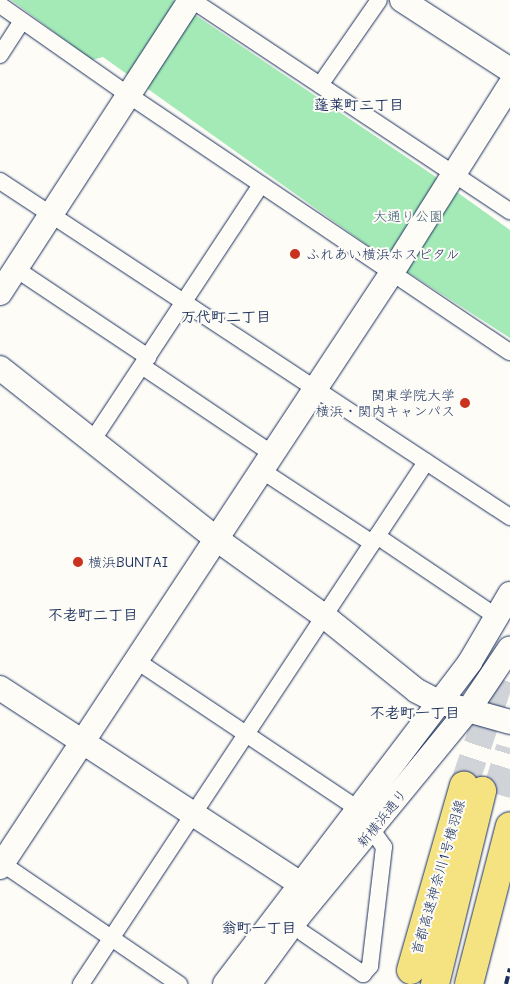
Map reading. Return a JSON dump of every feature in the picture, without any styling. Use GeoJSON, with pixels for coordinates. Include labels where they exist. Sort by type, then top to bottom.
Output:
{"type":"FeatureCollection","features":[{"type":"Feature","properties":{"kind":"highway","name":"首都高速神奈川1号横羽線"},"geometry":{"type":"LineString","coordinates":[[412,970],[481,790]]}},
{"type":"Feature","properties":{"kind":"highway"},"geometry":{"type":"LineString","coordinates":[[435,984],[481,790]]}},
{"type":"Feature","properties":{"kind":"highway"},"geometry":{"type":"LineString","coordinates":[[448,984],[481,790]]}},
{"type":"Feature","properties":{"kind":"highway"},"geometry":{"type":"LineString","coordinates":[[469,984],[510,826]]}},
{"type":"Feature","properties":{"kind":"street"},"geometry":{"type":"LineString","coordinates":[[0,293],[191,0],[510,211]]}},
{"type":"Feature","properties":{"kind":"street"},"geometry":{"type":"LineString","coordinates":[[320,85],[379,0]]}},
{"type":"Feature","properties":{"kind":"street"},"geometry":{"type":"LineString","coordinates":[[402,0],[510,70]]}},
{"type":"Feature","properties":{"kind":"street"},"geometry":{"type":"LineString","coordinates":[[0,5],[391,274],[510,352]]}},
{"type":"Feature","properties":{"kind":"street"},"geometry":{"type":"LineString","coordinates":[[0,55],[22,21]]}},
{"type":"Feature","properties":{"kind":"street"},"geometry":{"type":"LineString","coordinates":[[179,984],[1,864],[137,661],[215,538],[391,274],[510,85]]}},
{"type":"Feature","properties":{"kind":"street"},"geometry":{"type":"LineString","coordinates":[[0,181],[183,304],[510,517]]}},
{"type":"Feature","properties":{"kind":"street"},"geometry":{"type":"LineString","coordinates":[[92,441],[261,185]]}},
{"type":"Feature","properties":{"kind":"street"},"geometry":{"type":"LineString","coordinates":[[16,269],[145,362],[266,462],[375,540],[498,617]]}},
{"type":"Feature","properties":{"kind":"street"},"geometry":{"type":"LineString","coordinates":[[0,368],[215,538],[324,616],[417,691],[440,702],[510,722]]}},
{"type":"Feature","properties":{"kind":"street"},"geometry":{"type":"LineString","coordinates":[[81,984],[192,812],[426,462]]}},
{"type":"Feature","properties":{"kind":"street"},"geometry":{"type":"LineString","coordinates":[[225,984],[299,883],[470,662],[510,594]]}},
{"type":"Feature","properties":{"kind":"street","name":"新横浜通り"},"geometry":{"type":"LineString","coordinates":[[249,984],[298,917],[365,838],[469,709],[510,648]]}},
{"type":"Feature","properties":{"kind":"street"},"geometry":{"type":"LineString","coordinates":[[137,661],[246,732],[357,808]]}},
{"type":"Feature","properties":{"kind":"street"},"geometry":{"type":"LineString","coordinates":[[0,688],[299,883]]}},
{"type":"Feature","properties":{"kind":"street"},"geometry":{"type":"LineString","coordinates":[[266,984],[303,933],[365,838],[384,847],[370,966],[363,974],[303,933]]}},
{"type":"Feature","properties":{"kind":"green space","name":"大通り公園"},"geometry":{"type":"Polygon","coordinates":[[[11,0],[173,0],[433,175],[510,230],[510,338],[381,255],[103,57],[92,60],[11,0]]]}},
{"type":"Feature","properties":{"kind":"tunnel"},"geometry":{"type":"LineString","coordinates":[[464,785],[509,653]]}},
{"type":"Feature","properties":{"kind":"tunnel"},"geometry":{"type":"LineString","coordinates":[[496,794],[510,748]]}},
{"type":"Feature","properties":{"kind":"railway"},"geometry":{"type":"LineString","coordinates":[[506,984],[510,968]]}},
{"type":"Feature","properties":{"kind":"place","name":"ふれあい横浜ホスピタル"},"geometry":{"type":"Point","coordinates":[295,254]}},
{"type":"Feature","properties":{"kind":"place","name":"関東学院大学 横浜・関内キャンパス"},"geometry":{"type":"Point","coordinates":[465,403]}},
{"type":"Feature","properties":{"kind":"place","name":"横浜BUNTAI"},"geometry":{"type":"Point","coordinates":[78,562]}},
{"type":"Feature","properties":{"kind":"district","name":"蓬莱町二丁目"},"geometry":{"type":"Point","coordinates":[359,105]}},
{"type":"Feature","properties":{"kind":"district","name":"万代町二丁目"},"geometry":{"type":"Point","coordinates":[226,317]}},
{"type":"Feature","properties":{"kind":"district","name":"不老町二丁目"},"geometry":{"type":"Point","coordinates":[93,615]}},
{"type":"Feature","properties":{"kind":"district","name":"不老町一丁目"},"geometry":{"type":"Point","coordinates":[415,713]}},
{"type":"Feature","properties":{"kind":"district","name":"翁町一丁目"},"geometry":{"type":"Point","coordinates":[259,928]}}]}
